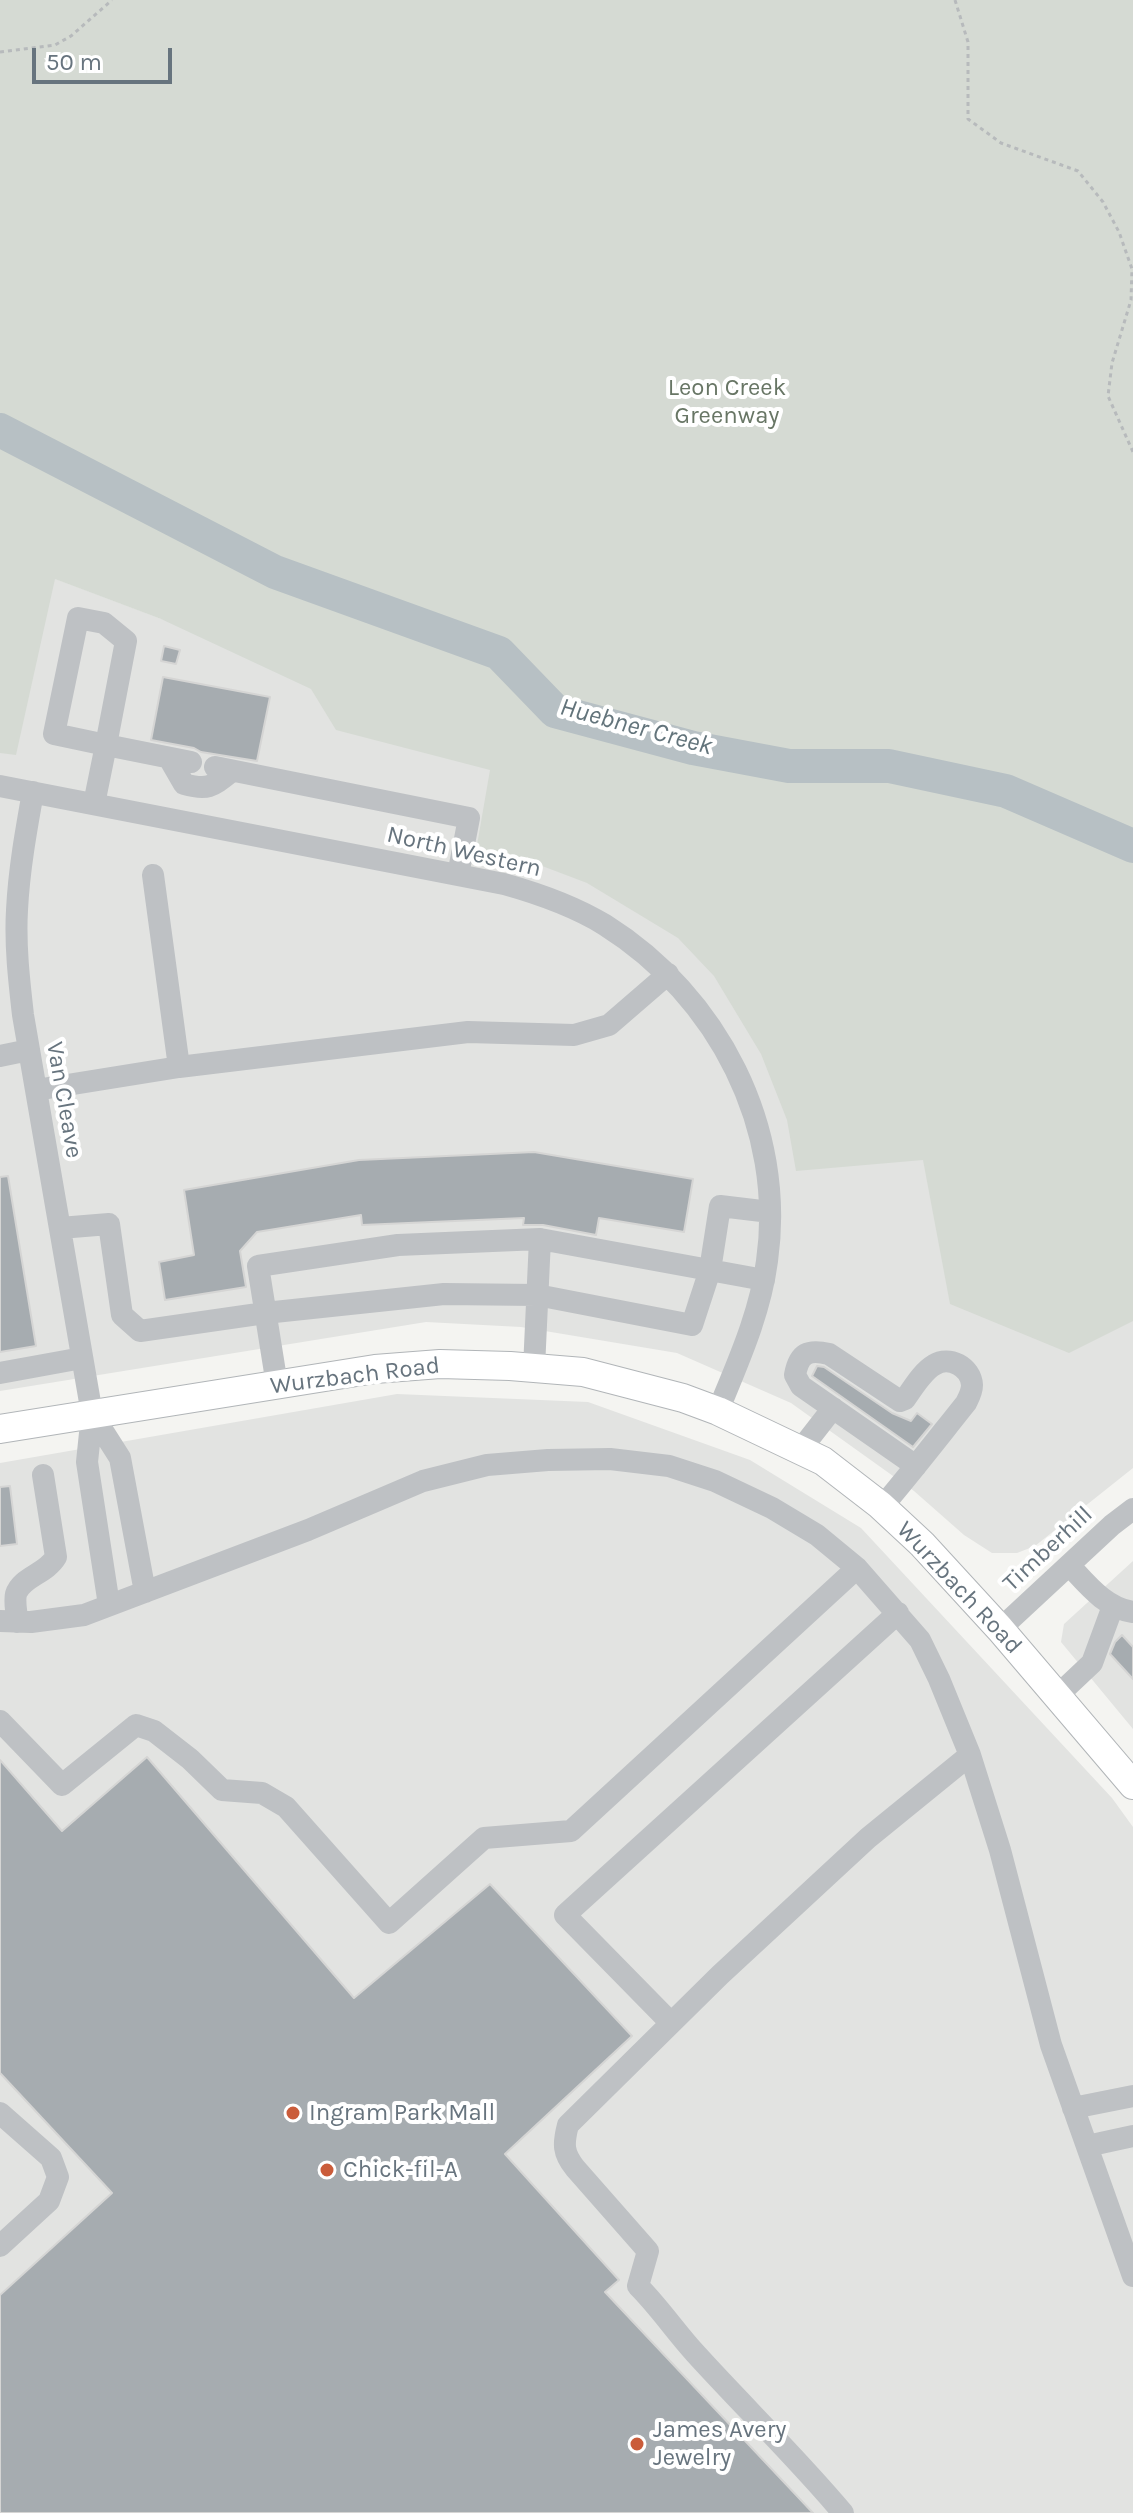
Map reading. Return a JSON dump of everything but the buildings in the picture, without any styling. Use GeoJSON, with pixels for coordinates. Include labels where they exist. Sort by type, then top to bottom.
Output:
{"type":"FeatureCollection","features":[{"type":"Feature","properties":{"kind":"main road","name":"Wurzbach Road"},"geometry":{"type":"LineString","coordinates":[[0,1429],[375,1369],[440,1364],[583,1372],[683,1398],[718,1411],[823,1461],[882,1507],[922,1544],[1128,1771]]}},
{"type":"Feature","properties":{"kind":"street"},"geometry":{"type":"LineString","coordinates":[[94,804],[106,745],[126,641],[104,623],[78,618],[54,734],[106,745],[180,760],[184,784],[197,788],[211,787],[223,769],[469,818],[458,875]]}},
{"type":"Feature","properties":{"kind":"street","name":"North Western"},"geometry":{"type":"LineString","coordinates":[[0,786],[527,891],[572,908],[633,944],[668,974],[708,1021],[743,1084],[764,1152],[770,1212],[764,1280],[752,1329],[718,1411]]}},
{"type":"Feature","properties":{"kind":"street","name":"Van Cleave"},"geometry":{"type":"LineString","coordinates":[[33,792],[8,910],[92,1414]]}},
{"type":"Feature","properties":{"kind":"street"},"geometry":{"type":"LineString","coordinates":[[153,875],[179,1067]]}},
{"type":"Feature","properties":{"kind":"street"},"geometry":{"type":"LineString","coordinates":[[36,1090],[179,1067],[468,1032],[574,1035],[609,1025],[668,974]]}},
{"type":"Feature","properties":{"kind":"street"},"geometry":{"type":"LineString","coordinates":[[0,1056],[29,1050]]}},
{"type":"Feature","properties":{"kind":"street"},"geometry":{"type":"LineString","coordinates":[[60,1228],[109,1224],[122,1315],[140,1331],[265,1313],[444,1294],[537,1295],[692,1325],[710,1270],[720,1206],[770,1212]]}},
{"type":"Feature","properties":{"kind":"street"},"geometry":{"type":"LineString","coordinates":[[534,1368],[540,1239]]}},
{"type":"Feature","properties":{"kind":"street"},"geometry":{"type":"LineString","coordinates":[[277,1385],[258,1266],[398,1245],[540,1239],[764,1280]]}},
{"type":"Feature","properties":{"kind":"street"},"geometry":{"type":"LineString","coordinates":[[882,1507],[916,1466],[966,1403],[972,1381],[965,1369],[953,1362],[937,1362],[900,1401],[829,1354],[817,1351],[804,1355],[797,1362],[795,1375],[801,1386],[916,1466]]}},
{"type":"Feature","properties":{"kind":"street"},"geometry":{"type":"LineString","coordinates":[[0,1373],[82,1358]]}},
{"type":"Feature","properties":{"kind":"street"},"geometry":{"type":"LineString","coordinates":[[801,1449],[833,1408]]}},
{"type":"Feature","properties":{"kind":"street"},"geometry":{"type":"LineString","coordinates":[[92,1414],[120,1458],[145,1592]]}},
{"type":"Feature","properties":{"kind":"street"},"geometry":{"type":"LineString","coordinates":[[92,1414],[87,1462],[109,1605]]}},
{"type":"Feature","properties":{"kind":"street"},"geometry":{"type":"LineString","coordinates":[[43,1475],[56,1557],[50,1568],[24,1582],[16,1593],[8,1621],[84,1615],[308,1530],[423,1481],[487,1465],[610,1459],[656,1464],[715,1481],[772,1508],[817,1535],[857,1568],[920,1640],[970,1755],[1015,1901],[1051,2045],[1133,2276]]}},
{"type":"Feature","properties":{"kind":"street","name":"Timberhill"},"geometry":{"type":"LineString","coordinates":[[1000,1629],[1133,1509]]}},
{"type":"Feature","properties":{"kind":"street"},"geometry":{"type":"LineString","coordinates":[[1057,1696],[1092,1663],[1127,1611],[1091,1588],[1069,1565]]}},
{"type":"Feature","properties":{"kind":"street"},"geometry":{"type":"LineString","coordinates":[[3,1729],[62,1785],[136,1725],[154,1731],[190,1759],[222,1790],[262,1793],[286,1807],[389,1923],[484,1838],[571,1831],[857,1568]]}},
{"type":"Feature","properties":{"kind":"street"},"geometry":{"type":"LineString","coordinates":[[670,2022],[565,1915],[898,1613]]}},
{"type":"Feature","properties":{"kind":"street"},"geometry":{"type":"LineString","coordinates":[[843,2513],[693,2351],[638,2286],[648,2251],[567,2157],[563,2144],[568,2125],[670,2022],[868,1838],[970,1755]]}},
{"type":"Feature","properties":{"kind":"street"},"geometry":{"type":"LineString","coordinates":[[1073,2108],[1133,2096]]}},
{"type":"Feature","properties":{"kind":"street"},"geometry":{"type":"LineString","coordinates":[[0,2113],[51,2158],[58,2177],[49,2201],[0,2246]]}},
{"type":"Feature","properties":{"kind":"street"},"geometry":{"type":"LineString","coordinates":[[1087,2146],[1133,2136]]}},
{"type":"Feature","properties":{"kind":"path"},"geometry":{"type":"LineString","coordinates":[[0,52],[55,45],[71,36],[112,0]]}},
{"type":"Feature","properties":{"kind":"path"},"geometry":{"type":"LineString","coordinates":[[955,0],[968,42],[968,119],[1001,143],[1078,171],[1103,202],[1119,232],[1132,269],[1131,300],[1112,363],[1108,396],[1133,452]]}},
{"type":"Feature","properties":{"kind":"shaded area"},"geometry":{"type":"Polygon","coordinates":[[[0,509],[56,579],[703,824],[1133,1211],[1133,1468],[1035,1546],[1017,1553],[992,1553],[964,1535],[914,1491],[791,1403],[677,1353],[521,1327],[426,1322],[0,1391],[0,509]]]}},
{"type":"Feature","properties":{"kind":"shaded area"},"geometry":{"type":"Polygon","coordinates":[[[397,1394],[588,1402],[750,1460],[861,1528],[1112,1798],[1133,1827],[1133,2513],[0,2513],[0,1463],[397,1394]]]}},
{"type":"Feature","properties":{"kind":"shaded area"},"geometry":{"type":"Polygon","coordinates":[[[1133,1561],[1133,1729],[1061,1642],[1064,1624],[1133,1561]]]}},
{"type":"Feature","properties":{"kind":"green space","name":"Leon Creek Greenway"},"geometry":{"type":"Polygon","coordinates":[[[0,0],[1133,0],[1133,1321],[1069,1353],[950,1304],[923,1160],[796,1171],[787,1120],[761,1054],[714,976],[678,938],[587,883],[529,861],[476,851],[490,770],[336,730],[311,689],[161,619],[55,579],[16,755],[0,753],[0,0]]]}},
{"type":"Feature","properties":{"kind":"waterway","name":"Huebner Creek"},"geometry":{"type":"LineString","coordinates":[[0,430],[275,572],[499,653],[555,711],[693,748],[789,766],[889,766],[1006,791],[1133,846]]}},
{"type":"Feature","properties":{"kind":"place","name":"Ingram Park Mall"},"geometry":{"type":"Point","coordinates":[293,2113]}},
{"type":"Feature","properties":{"kind":"place","name":"Chick-fil-A"},"geometry":{"type":"Point","coordinates":[327,2170]}},
{"type":"Feature","properties":{"kind":"place","name":"James Avery Jewelry"},"geometry":{"type":"Point","coordinates":[637,2444]}}]}
